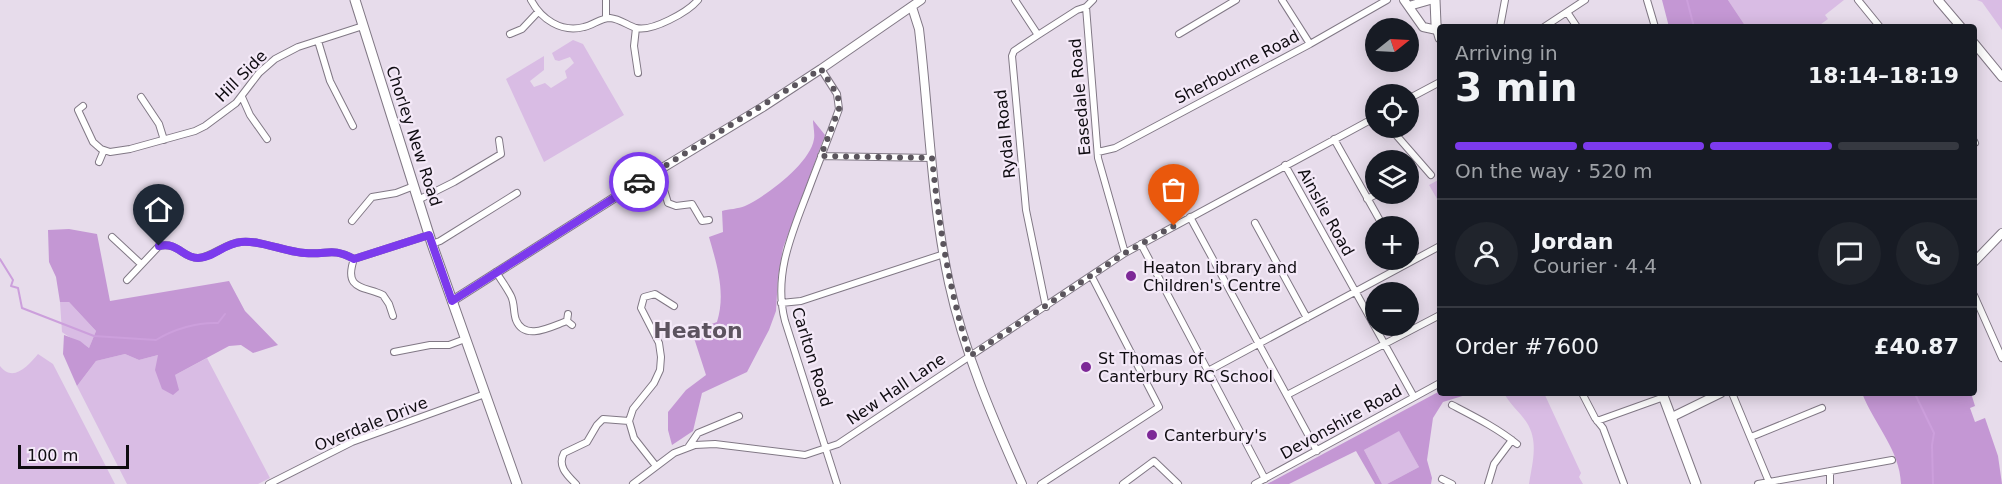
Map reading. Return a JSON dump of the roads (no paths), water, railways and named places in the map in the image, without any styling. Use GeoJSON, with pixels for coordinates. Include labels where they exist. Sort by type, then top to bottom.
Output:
{"type":"FeatureCollection","features":[{"type":"Feature","properties":{"kind":"main road","name":"Chorley New Road"},"geometry":{"type":"LineString","coordinates":[[355,0],[431,239],[517,484]]}},
{"type":"Feature","properties":{"kind":"main road"},"geometry":{"type":"LineString","coordinates":[[1435,0],[1438,24]]}},
{"type":"Feature","properties":{"kind":"main road"},"geometry":{"type":"LineString","coordinates":[[1663,396],[1696,484]]}},
{"type":"Feature","properties":{"kind":"street"},"geometry":{"type":"LineString","coordinates":[[531,0],[538,12],[553,24],[574,28],[587,26],[606,18],[621,20],[636,28],[654,26],[686,11],[699,2]]}},
{"type":"Feature","properties":{"kind":"street"},"geometry":{"type":"LineString","coordinates":[[606,0],[606,18]]}},
{"type":"Feature","properties":{"kind":"street"},"geometry":{"type":"LineString","coordinates":[[452,301],[821,69],[912,8],[920,0]]}},
{"type":"Feature","properties":{"kind":"street"},"geometry":{"type":"LineString","coordinates":[[1015,0],[1038,35]]}},
{"type":"Feature","properties":{"kind":"street","name":"Rydal Road"},"geometry":{"type":"LineString","coordinates":[[1046,307],[1026,210],[1012,59],[1014,51],[1077,10],[1086,8],[1093,0]]}},
{"type":"Feature","properties":{"kind":"street"},"geometry":{"type":"LineString","coordinates":[[1179,34],[1236,0]]}},
{"type":"Feature","properties":{"kind":"street"},"geometry":{"type":"LineString","coordinates":[[1282,0],[1310,44]]}},
{"type":"Feature","properties":{"kind":"street","name":"Sherbourne Road"},"geometry":{"type":"LineString","coordinates":[[1098,152],[1115,148],[1310,44],[1387,0]]}},
{"type":"Feature","properties":{"kind":"street"},"geometry":{"type":"LineString","coordinates":[[1430,0],[1406,3],[1423,27],[1437,33]]}},
{"type":"Feature","properties":{"kind":"street"},"geometry":{"type":"LineString","coordinates":[[1500,24],[1504,0]]}},
{"type":"Feature","properties":{"kind":"street"},"geometry":{"type":"LineString","coordinates":[[1549,24],[1585,0]]}},
{"type":"Feature","properties":{"kind":"street"},"geometry":{"type":"LineString","coordinates":[[1647,0],[1653,24]]}},
{"type":"Feature","properties":{"kind":"street"},"geometry":{"type":"LineString","coordinates":[[1858,0],[1878,24]]}},
{"type":"Feature","properties":{"kind":"street"},"geometry":{"type":"LineString","coordinates":[[1938,0],[1958,24]]}},
{"type":"Feature","properties":{"kind":"street"},"geometry":{"type":"LineString","coordinates":[[912,8],[919,29],[937,212],[955,308],[970,356],[1022,484]]}},
{"type":"Feature","properties":{"kind":"street","name":"Easedale Road"},"geometry":{"type":"LineString","coordinates":[[1086,8],[1098,152],[1125,253]]}},
{"type":"Feature","properties":{"kind":"street"},"geometry":{"type":"LineString","coordinates":[[510,34],[524,31],[538,12]]}},
{"type":"Feature","properties":{"kind":"street"},"geometry":{"type":"LineString","coordinates":[[1567,12],[1575,24]]}},
{"type":"Feature","properties":{"kind":"street","name":"Hill Side"},"geometry":{"type":"LineString","coordinates":[[104,150],[115,152],[195,131],[205,126],[242,97],[259,73],[275,59],[298,47],[363,26]]}},
{"type":"Feature","properties":{"kind":"street"},"geometry":{"type":"LineString","coordinates":[[636,28],[634,46],[638,74]]}},
{"type":"Feature","properties":{"kind":"street"},"geometry":{"type":"LineString","coordinates":[[318,41],[330,81],[354,126],[346,130]]}},
{"type":"Feature","properties":{"kind":"street"},"geometry":{"type":"LineString","coordinates":[[1977,47],[2002,77]]}},
{"type":"Feature","properties":{"kind":"street"},"geometry":{"type":"LineString","coordinates":[[636,63],[645,61]]}},
{"type":"Feature","properties":{"kind":"street","name":"Carlton Road"},"geometry":{"type":"LineString","coordinates":[[821,69],[837,94],[840,106],[786,251],[781,303],[837,484]]}},
{"type":"Feature","properties":{"kind":"street"},"geometry":{"type":"LineString","coordinates":[[1419,93],[1437,84]]}},
{"type":"Feature","properties":{"kind":"street"},"geometry":{"type":"LineString","coordinates":[[141,97],[159,124],[164,140]]}},
{"type":"Feature","properties":{"kind":"street"},"geometry":{"type":"LineString","coordinates":[[242,97],[250,115],[267,139]]}},
{"type":"Feature","properties":{"kind":"street"},"geometry":{"type":"LineString","coordinates":[[83,106],[78,110],[93,142],[104,150],[99,162]]}},
{"type":"Feature","properties":{"kind":"street","name":"New Hall Lane"},"geometry":{"type":"LineString","coordinates":[[633,484],[674,453],[689,446],[715,444],[806,454],[827,449],[849,437],[1125,253],[1365,123]]}},
{"type":"Feature","properties":{"kind":"street"},"geometry":{"type":"LineString","coordinates":[[1399,138],[1431,175]]}},
{"type":"Feature","properties":{"kind":"street"},"geometry":{"type":"LineString","coordinates":[[1334,139],[1365,195]]}},
{"type":"Feature","properties":{"kind":"street"},"geometry":{"type":"LineString","coordinates":[[418,200],[501,154],[500,140]]}},
{"type":"Feature","properties":{"kind":"street"},"geometry":{"type":"LineString","coordinates":[[821,156],[932,158]]}},
{"type":"Feature","properties":{"kind":"street","name":"Ainslie Road"},"geometry":{"type":"LineString","coordinates":[[1285,165],[1414,397]]}},
{"type":"Feature","properties":{"kind":"street"},"geometry":{"type":"LineString","coordinates":[[650,175],[663,190],[668,203],[676,206],[692,204],[702,221],[710,220]]}},
{"type":"Feature","properties":{"kind":"street"},"geometry":{"type":"LineString","coordinates":[[352,221],[360,215],[372,197],[389,195],[414,186]]}},
{"type":"Feature","properties":{"kind":"street"},"geometry":{"type":"LineString","coordinates":[[127,280],[159,246],[170,245],[190,256],[200,258],[234,243],[251,242],[302,253],[339,252],[354,259],[454,232],[517,193]]}},
{"type":"Feature","properties":{"kind":"street"},"geometry":{"type":"LineString","coordinates":[[1190,217],[1317,451]]}},
{"type":"Feature","properties":{"kind":"street"},"geometry":{"type":"LineString","coordinates":[[1256,223],[1307,318]]}},
{"type":"Feature","properties":{"kind":"street"},"geometry":{"type":"LineString","coordinates":[[1977,258],[2002,233]]}},
{"type":"Feature","properties":{"kind":"street"},"geometry":{"type":"LineString","coordinates":[[112,237],[141,264]]}},
{"type":"Feature","properties":{"kind":"street"},"geometry":{"type":"LineString","coordinates":[[1141,244],[1265,479]]}},
{"type":"Feature","properties":{"kind":"street"},"geometry":{"type":"LineString","coordinates":[[1419,256],[1437,247]]}},
{"type":"Feature","properties":{"kind":"street"},"geometry":{"type":"LineString","coordinates":[[781,303],[801,301],[944,254]]}},
{"type":"Feature","properties":{"kind":"street"},"geometry":{"type":"LineString","coordinates":[[354,259],[352,273],[356,285],[383,295],[393,316]]}},
{"type":"Feature","properties":{"kind":"street"},"geometry":{"type":"LineString","coordinates":[[1208,371],[1356,292],[1392,270]]}},
{"type":"Feature","properties":{"kind":"street"},"geometry":{"type":"LineString","coordinates":[[496,272],[512,297],[516,319],[521,327],[530,332],[569,320]]}},
{"type":"Feature","properties":{"kind":"street"},"geometry":{"type":"LineString","coordinates":[[1041,484],[1159,407],[1092,277]]}},
{"type":"Feature","properties":{"kind":"street"},"geometry":{"type":"LineString","coordinates":[[656,466],[634,438],[629,421],[633,409],[662,377],[658,343],[642,312],[641,304],[644,297],[651,294],[659,295],[674,306]]}},
{"type":"Feature","properties":{"kind":"street"},"geometry":{"type":"LineString","coordinates":[[666,300],[670,294]]}},
{"type":"Feature","properties":{"kind":"street"},"geometry":{"type":"LineString","coordinates":[[1977,302],[2002,358]]}},
{"type":"Feature","properties":{"kind":"street"},"geometry":{"type":"LineString","coordinates":[[1287,395],[1437,317]]}},
{"type":"Feature","properties":{"kind":"street"},"geometry":{"type":"LineString","coordinates":[[394,352],[413,346],[449,345],[465,339]]}},
{"type":"Feature","properties":{"kind":"street","name":"Devonshire Road"},"geometry":{"type":"LineString","coordinates":[[1255,484],[1437,385]]}},
{"type":"Feature","properties":{"kind":"street","name":"Overdale Drive"},"geometry":{"type":"LineString","coordinates":[[269,484],[352,442],[485,394]]}},
{"type":"Feature","properties":{"kind":"street"},"geometry":{"type":"LineString","coordinates":[[1584,396],[1603,428],[1624,484]]}},
{"type":"Feature","properties":{"kind":"street"},"geometry":{"type":"LineString","coordinates":[[1597,421],[1661,396]]}},
{"type":"Feature","properties":{"kind":"street"},"geometry":{"type":"LineString","coordinates":[[1672,417],[1715,396]]}},
{"type":"Feature","properties":{"kind":"street"},"geometry":{"type":"LineString","coordinates":[[1733,396],[1771,483]]}},
{"type":"Feature","properties":{"kind":"street"},"geometry":{"type":"LineString","coordinates":[[1452,405],[1460,413],[1498,429],[1514,442],[1494,464],[1488,484]]}},
{"type":"Feature","properties":{"kind":"street"},"geometry":{"type":"LineString","coordinates":[[1751,437],[1822,408]]}},
{"type":"Feature","properties":{"kind":"street"},"geometry":{"type":"LineString","coordinates":[[598,412],[603,419]]}},
{"type":"Feature","properties":{"kind":"street"},"geometry":{"type":"LineString","coordinates":[[689,446],[698,433],[740,416]]}},
{"type":"Feature","properties":{"kind":"street"},"geometry":{"type":"LineString","coordinates":[[565,484],[573,481],[563,470],[561,456],[566,450],[587,442],[603,419],[629,421]]}},
{"type":"Feature","properties":{"kind":"street"},"geometry":{"type":"LineString","coordinates":[[1758,484],[1892,460]]}},
{"type":"Feature","properties":{"kind":"street"},"geometry":{"type":"LineString","coordinates":[[1123,484],[1154,461],[1178,484]]}},
{"type":"Feature","properties":{"kind":"street"},"geometry":{"type":"LineString","coordinates":[[1830,471],[1830,484]]}},
{"type":"Feature","properties":{"kind":"street"},"geometry":{"type":"LineString","coordinates":[[1442,479],[1452,484],[1456,476]]}},
{"type":"Feature","properties":{"kind":"waterway"},"geometry":{"type":"LineString","coordinates":[[1687,0],[1693,24]]}},
{"type":"Feature","properties":{"kind":"waterway"},"geometry":{"type":"LineString","coordinates":[[0,259],[13,280],[11,286],[18,288],[22,308],[94,336],[156,340],[186,327],[218,323],[225,314]]}},
{"type":"Feature","properties":{"kind":"waterway"},"geometry":{"type":"LineString","coordinates":[[1916,396],[1934,433],[1933,484]]}},
{"type":"Feature","properties":{"kind":"place","name":"Heaton Library and Children's Centre"},"geometry":{"type":"Point","coordinates":[1131,276]}},
{"type":"Feature","properties":{"kind":"place","name":"St Thomas of Canterbury RC School"},"geometry":{"type":"Point","coordinates":[1086,367]}},
{"type":"Feature","properties":{"kind":"place","name":"Canterbury's"},"geometry":{"type":"Point","coordinates":[1152,435]}},
{"type":"Feature","properties":{"kind":"district","name":"Heaton"},"geometry":{"type":"Point","coordinates":[698,330]}}]}
